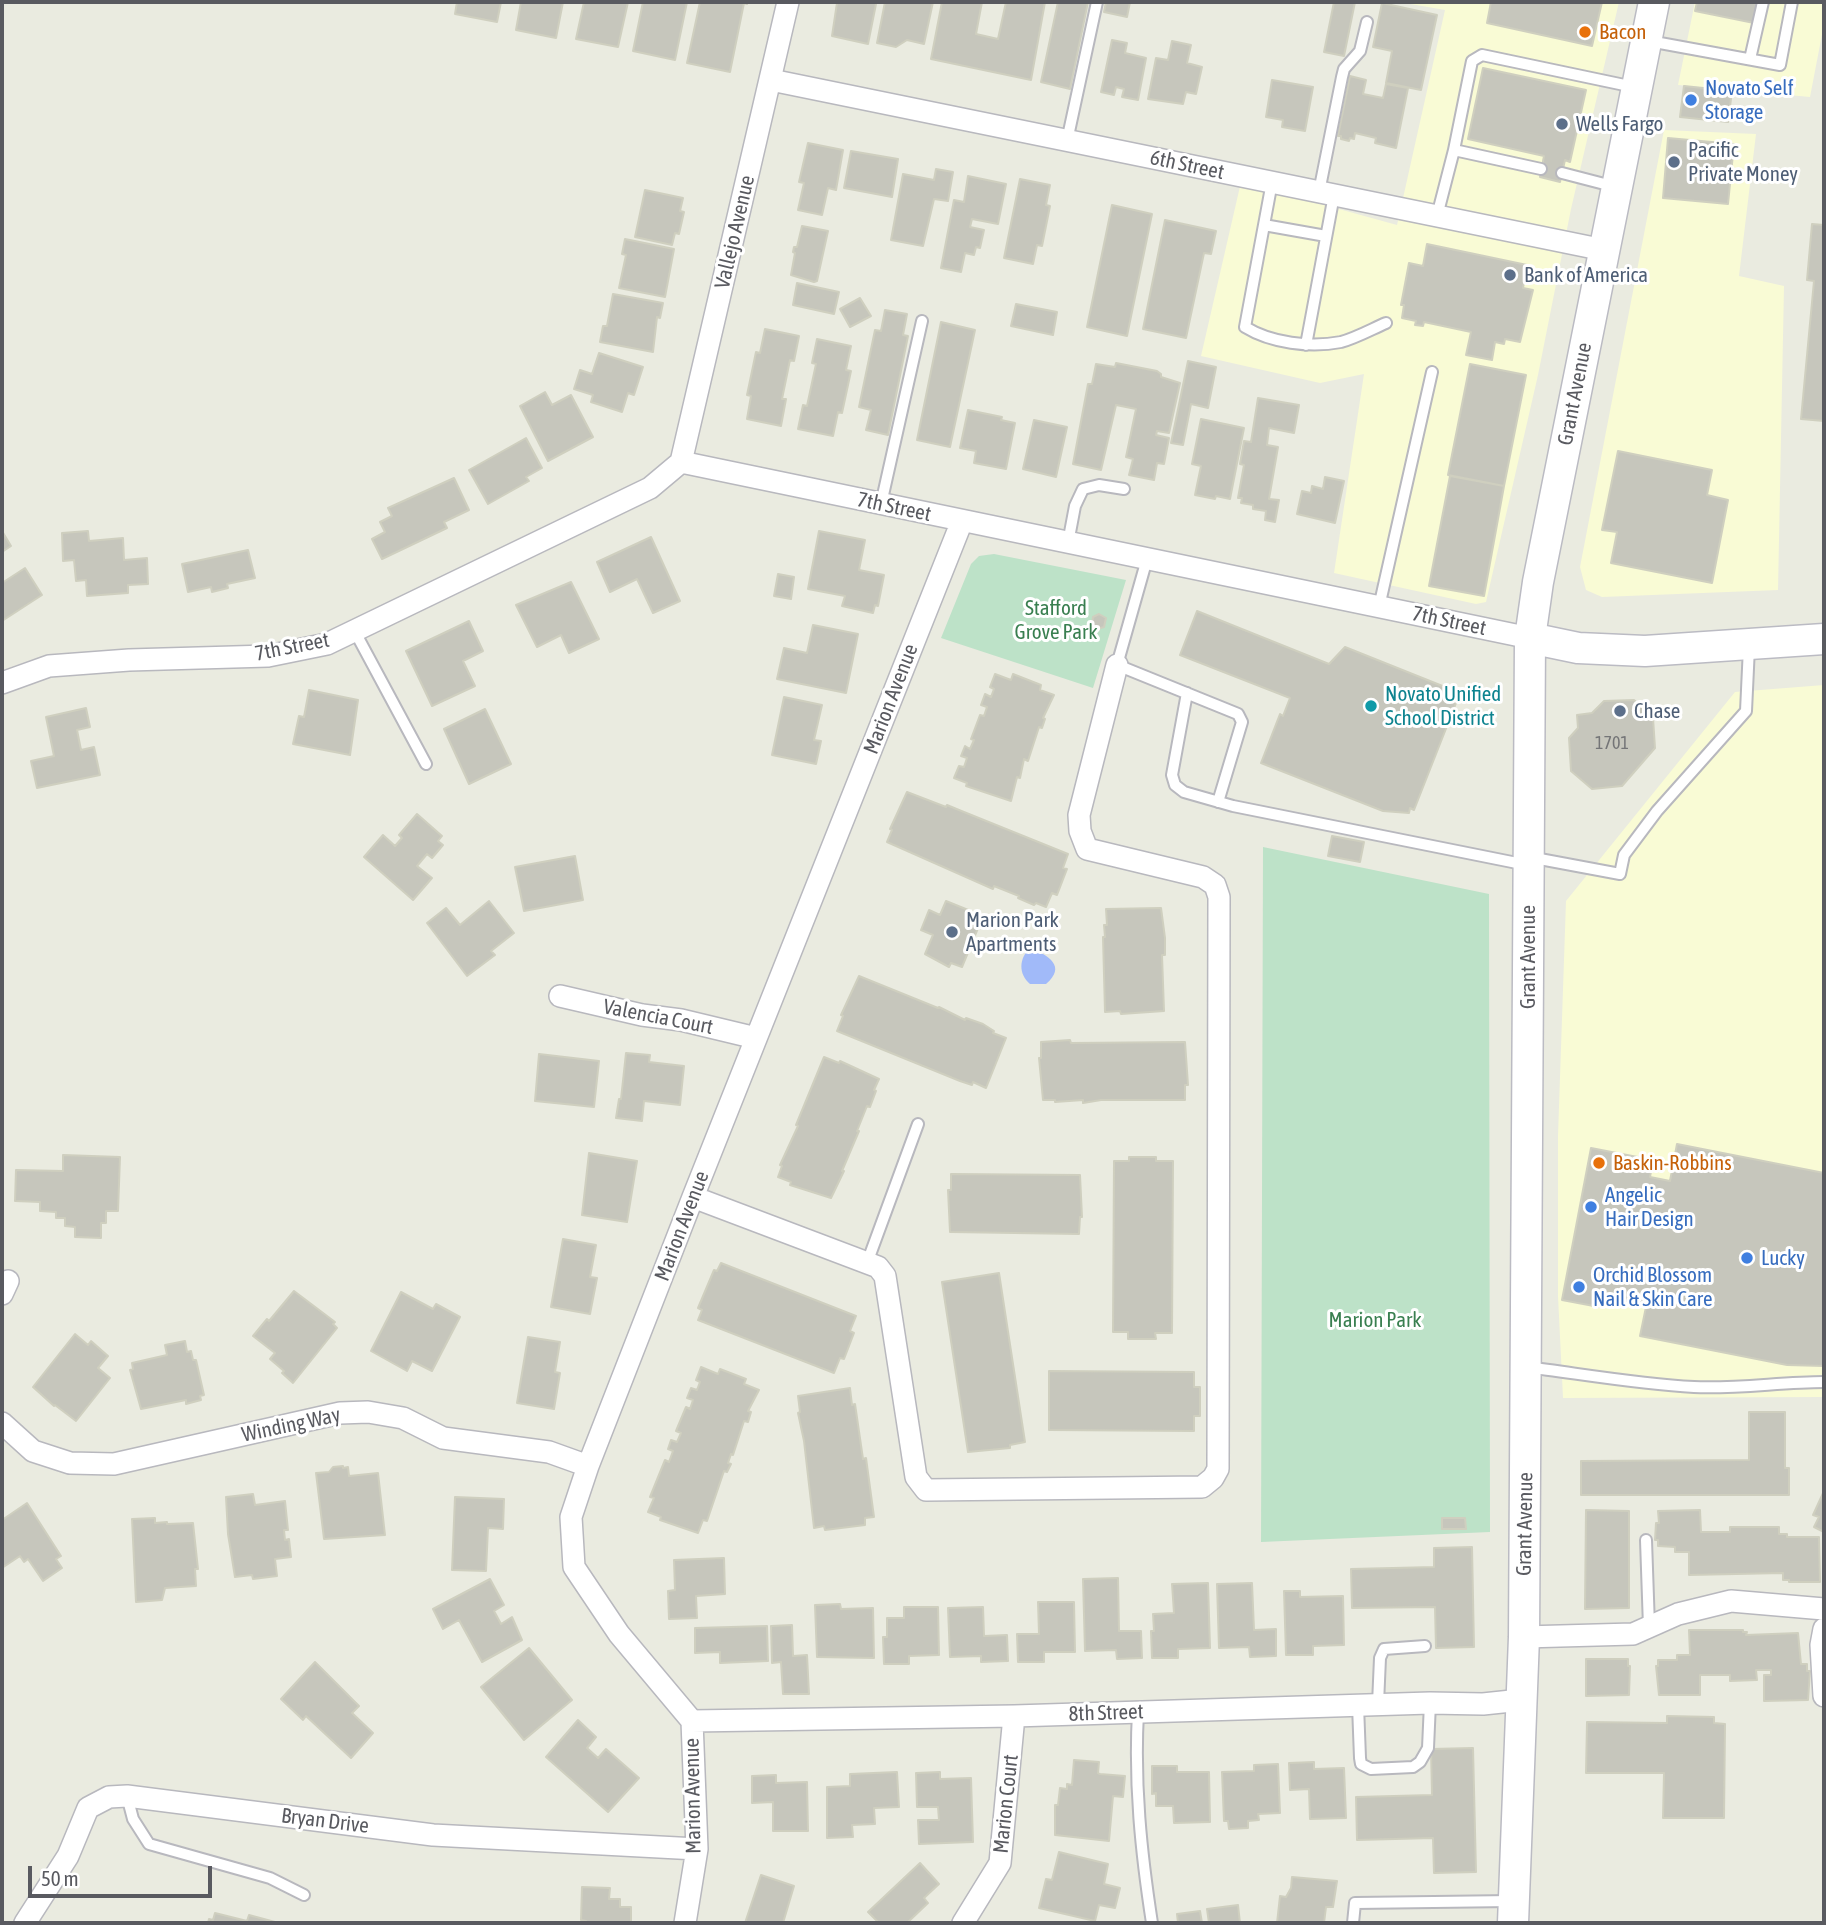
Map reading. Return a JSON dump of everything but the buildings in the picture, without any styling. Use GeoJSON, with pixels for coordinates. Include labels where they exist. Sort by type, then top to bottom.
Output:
{"type":"FeatureCollection","features":[{"type":"Feature","properties":{"kind":"street","name":"Vallejo Avenue"},"geometry":{"type":"LineString","coordinates":[[681,462],[788,2]]}},
{"type":"Feature","properties":{"kind":"street","name":"Grant Avenue"},"geometry":{"type":"LineString","coordinates":[[1512,1914],[1524,1637],[1530,638],[1538,582],[1654,2]]}},
{"type":"Feature","properties":{"kind":"street","name":"6th Street"},"geometry":{"type":"LineString","coordinates":[[771,80],[1604,250]]}},
{"type":"Feature","properties":{"kind":"street","name":"7th Street"},"geometry":{"type":"LineString","coordinates":[[2,683],[49,666],[129,660],[268,656],[327,644],[650,488],[681,462],[1578,649],[1645,651],[1824,639]]}},
{"type":"Feature","properties":{"kind":"street","name":"Marion Avenue"},"geometry":{"type":"LineString","coordinates":[[685,1923],[697,1849],[692,1721],[619,1634],[574,1567],[572,1517],[588,1466],[693,1197],[962,521]]}},
{"type":"Feature","properties":{"kind":"street"},"geometry":{"type":"LineString","coordinates":[[693,1197],[878,1267],[885,1276],[916,1477],[926,1490],[1202,1487],[1213,1478],[1218,1469],[1219,897],[1215,885],[1203,877],[1087,849],[1080,831],[1079,815],[1117,665]]}},
{"type":"Feature","properties":{"kind":"street","name":"Valencia Court"},"geometry":{"type":"LineString","coordinates":[[560,996],[642,1016],[681,1020],[756,1038]]}},
{"type":"Feature","properties":{"kind":"street","name":"Winding Way"},"geometry":{"type":"LineString","coordinates":[[2,1423],[33,1451],[70,1463],[114,1464],[340,1413],[368,1412],[404,1418],[443,1438],[549,1452],[588,1466]]}},
{"type":"Feature","properties":{"kind":"street"},"geometry":{"type":"LineString","coordinates":[[1524,1637],[1633,1634],[1678,1614],[1731,1601],[1824,1609]]}},
{"type":"Feature","properties":{"kind":"street"},"geometry":{"type":"LineString","coordinates":[[1824,1629],[1821,1645],[1824,1696]]}},
{"type":"Feature","properties":{"kind":"street","name":"8th Street"},"geometry":{"type":"LineString","coordinates":[[692,1721],[1014,1716],[1368,1704],[1483,1704],[1521,1700]]}},
{"type":"Feature","properties":{"kind":"street","name":"Marion Court"},"geometry":{"type":"LineString","coordinates":[[963,1923],[1000,1863],[1014,1716]]}},
{"type":"Feature","properties":{"kind":"street","name":"Bryan Drive"},"geometry":{"type":"LineString","coordinates":[[25,1923],[68,1856],[88,1808],[110,1797],[127,1796],[433,1835],[697,1849]]}},
{"type":"Feature","properties":{"kind":"lane"},"geometry":{"type":"LineString","coordinates":[[1067,141],[1097,2]]}},
{"type":"Feature","properties":{"kind":"lane"},"geometry":{"type":"LineString","coordinates":[[1750,59],[1763,2]]}},
{"type":"Feature","properties":{"kind":"lane"},"geometry":{"type":"LineString","coordinates":[[1646,41],[1780,65],[1792,2]]}},
{"type":"Feature","properties":{"kind":"lane"},"geometry":{"type":"LineString","coordinates":[[1306,345],[1326,236],[1327,194],[1342,77],[1344,69],[1360,51],[1367,22]]}},
{"type":"Feature","properties":{"kind":"lane"},"geometry":{"type":"LineString","coordinates":[[1437,216],[1472,61],[1482,55],[1637,88]]}},
{"type":"Feature","properties":{"kind":"lane"},"geometry":{"type":"LineString","coordinates":[[1454,150],[1542,169]]}},
{"type":"Feature","properties":{"kind":"lane"},"geometry":{"type":"LineString","coordinates":[[1562,173],[1616,187]]}},
{"type":"Feature","properties":{"kind":"lane"},"geometry":{"type":"LineString","coordinates":[[1272,183],[1245,327],[1263,336],[1306,345],[1342,342],[1386,323]]}},
{"type":"Feature","properties":{"kind":"lane"},"geometry":{"type":"LineString","coordinates":[[1265,225],[1326,236]]}},
{"type":"Feature","properties":{"kind":"lane"},"geometry":{"type":"LineString","coordinates":[[881,504],[922,321]]}},
{"type":"Feature","properties":{"kind":"lane"},"geometry":{"type":"LineString","coordinates":[[1379,607],[1432,372]]}},
{"type":"Feature","properties":{"kind":"lane"},"geometry":{"type":"LineString","coordinates":[[1068,543],[1075,506],[1083,489],[1099,485],[1124,489]]}},
{"type":"Feature","properties":{"kind":"lane"},"geometry":{"type":"LineString","coordinates":[[1147,559],[1117,665],[1238,714],[1242,722],[1218,802]]}},
{"type":"Feature","properties":{"kind":"lane"},"geometry":{"type":"LineString","coordinates":[[354,630],[426,764]]}},
{"type":"Feature","properties":{"kind":"lane"},"geometry":{"type":"LineString","coordinates":[[1187,693],[1172,775],[1175,785],[1184,792],[1218,802],[1529,861],[1620,874],[1623,855],[1657,811],[1746,711],[1749,644]]}},
{"type":"Feature","properties":{"kind":"lane"},"geometry":{"type":"LineString","coordinates":[[867,1263],[918,1124]]}},
{"type":"Feature","properties":{"kind":"lane"},"geometry":{"type":"LineString","coordinates":[[1527,1367],[1693,1387],[1752,1387],[1824,1382]]}},
{"type":"Feature","properties":{"kind":"lane"},"geometry":{"type":"LineString","coordinates":[[1646,1540],[1649,1627]]}},
{"type":"Feature","properties":{"kind":"lane"},"geometry":{"type":"LineString","coordinates":[[1425,1646],[1384,1649],[1368,1704],[1361,1764],[1371,1769],[1413,1767],[1420,1762],[1426,1755],[1430,1703]]}},
{"type":"Feature","properties":{"kind":"lane"},"geometry":{"type":"LineString","coordinates":[[1138,1712],[1138,1814],[1152,1923]]}},
{"type":"Feature","properties":{"kind":"lane"},"geometry":{"type":"LineString","coordinates":[[127,1796],[133,1819],[149,1844],[270,1878],[304,1895]]}},
{"type":"Feature","properties":{"kind":"lane"},"geometry":{"type":"LineString","coordinates":[[1353,1923],[1355,1903],[1512,1914]]}},
{"type":"Feature","properties":{"kind":"shaded area"},"geometry":{"type":"Polygon","coordinates":[[[1399,2],[1619,2],[1486,602],[1476,604],[1334,573],[1364,374],[1320,383],[1201,356],[1241,182],[1397,225],[1445,10],[1399,2]]]}},
{"type":"Feature","properties":{"kind":"shaded area"},"geometry":{"type":"Polygon","coordinates":[[[1695,2],[1824,2],[1824,24],[1810,97],[1678,85],[1695,2]]]}},
{"type":"Feature","properties":{"kind":"shaded area"},"geometry":{"type":"Polygon","coordinates":[[[1664,130],[1756,134],[1739,276],[1784,286],[1778,590],[1602,597],[1586,590],[1580,567],[1664,130]]]}},
{"type":"Feature","properties":{"kind":"shaded area"},"geometry":{"type":"Polygon","coordinates":[[[1824,685],[1824,1397],[1563,1398],[1558,1296],[1558,1136],[1566,901],[1735,692],[1824,685]]]}},
{"type":"Feature","properties":{"kind":"green space","name":"Stafford Grove Park"},"geometry":{"type":"Polygon","coordinates":[[[994,554],[1126,580],[1093,688],[941,638],[971,564],[979,556],[994,554]]]}},
{"type":"Feature","properties":{"kind":"green space","name":"Marion Park"},"geometry":{"type":"Polygon","coordinates":[[[1263,847],[1489,894],[1490,1532],[1261,1542],[1263,847]]]}},
{"type":"Feature","properties":{"kind":"water"},"geometry":{"type":"Polygon","coordinates":[[[1030,948],[1053,962],[1055,972],[1046,984],[1030,984],[1023,976],[1022,961],[1030,948]]]}},
{"type":"Feature","properties":{"kind":"place","name":"Bacon"},"geometry":{"type":"Point","coordinates":[1585,32]}},
{"type":"Feature","properties":{"kind":"place","name":"Novato Self Storage"},"geometry":{"type":"Point","coordinates":[1691,100]}},
{"type":"Feature","properties":{"kind":"place","name":"Wells Fargo"},"geometry":{"type":"Point","coordinates":[1562,124]}},
{"type":"Feature","properties":{"kind":"place","name":"Pacific Private Money"},"geometry":{"type":"Point","coordinates":[1674,162]}},
{"type":"Feature","properties":{"kind":"place","name":"Bank of America"},"geometry":{"type":"Point","coordinates":[1510,275]}},
{"type":"Feature","properties":{"kind":"place","name":"Novato Unified School District"},"geometry":{"type":"Point","coordinates":[1371,706]}},
{"type":"Feature","properties":{"kind":"place","name":"Chase"},"geometry":{"type":"Point","coordinates":[1620,711]}},
{"type":"Feature","properties":{"kind":"place","name":"Marion Park Apartments"},"geometry":{"type":"Point","coordinates":[952,932]}},
{"type":"Feature","properties":{"kind":"place","name":"Baskin-Robbins"},"geometry":{"type":"Point","coordinates":[1599,1163]}},
{"type":"Feature","properties":{"kind":"place","name":"Angelic Hair Design"},"geometry":{"type":"Point","coordinates":[1591,1207]}},
{"type":"Feature","properties":{"kind":"place","name":"Lucky"},"geometry":{"type":"Point","coordinates":[1747,1258]}},
{"type":"Feature","properties":{"kind":"place","name":"Orchid Blossom Nail & Skin Care"},"geometry":{"type":"Point","coordinates":[1579,1287]}}]}
